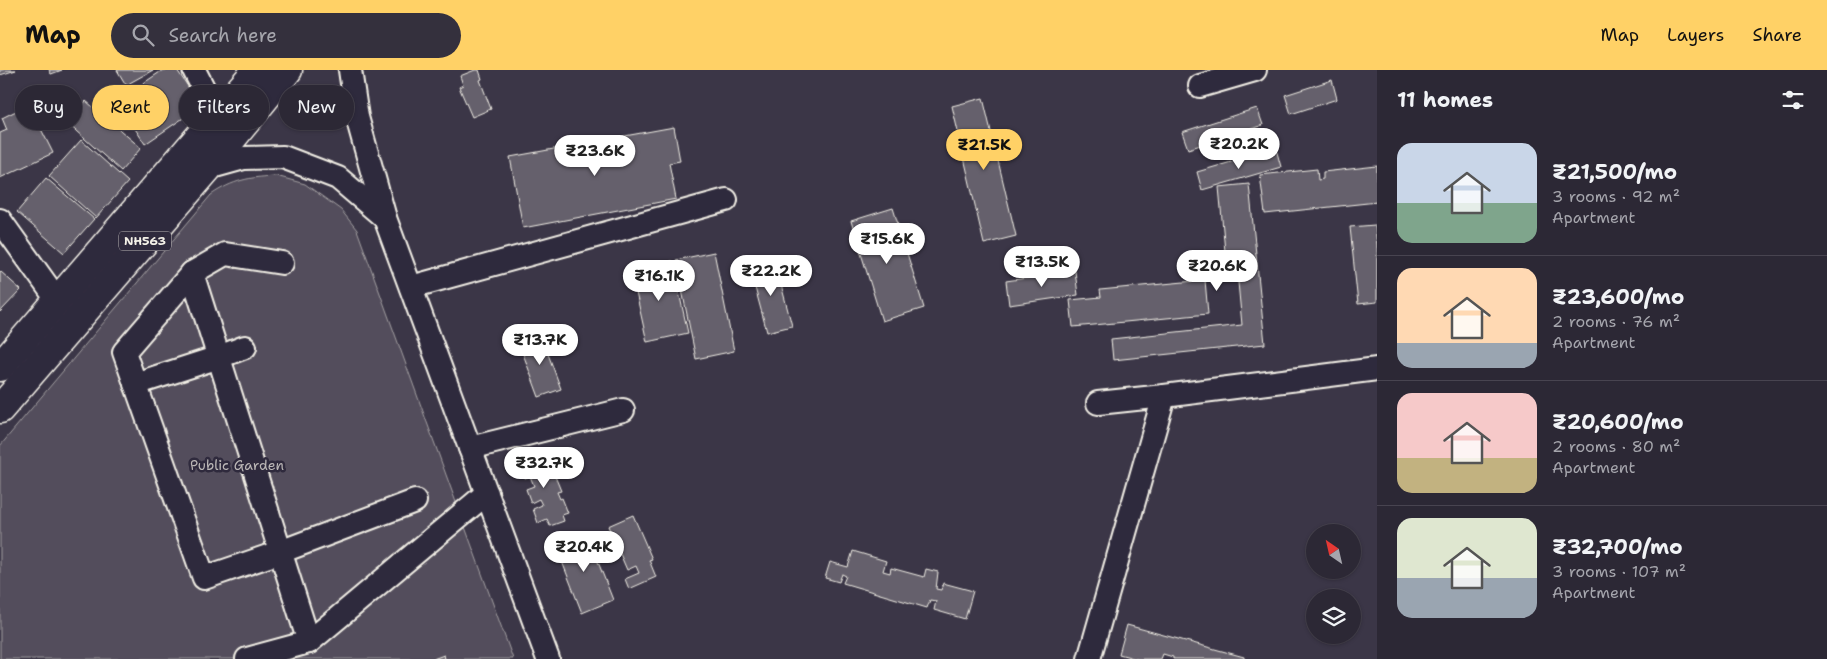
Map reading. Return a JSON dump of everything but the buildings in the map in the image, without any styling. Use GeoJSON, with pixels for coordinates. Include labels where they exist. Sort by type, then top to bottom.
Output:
{"type":"FeatureCollection","features":[{"type":"Feature","properties":{"kind":"highway","name":"NH563"},"geometry":{"type":"LineString","coordinates":[[245,85],[258,70]]}},
{"type":"Feature","properties":{"kind":"highway","name":"NH563"},"geometry":{"type":"LineString","coordinates":[[0,409],[208,168],[288,70]]}},
{"type":"Feature","properties":{"kind":"highway","name":"NH563"},"geometry":{"type":"LineString","coordinates":[[0,367],[207,130]]}},
{"type":"Feature","properties":{"kind":"street"},"geometry":{"type":"LineString","coordinates":[[194,70],[202,85]]}},
{"type":"Feature","properties":{"kind":"street"},"geometry":{"type":"LineString","coordinates":[[350,70],[357,117],[385,218],[548,659]]}},
{"type":"Feature","properties":{"kind":"street"},"geometry":{"type":"LineString","coordinates":[[1200,86],[1255,70]]}},
{"type":"Feature","properties":{"kind":"street"},"geometry":{"type":"LineString","coordinates":[[208,168],[244,158],[283,157],[338,178],[385,218]]}},
{"type":"Feature","properties":{"kind":"street"},"geometry":{"type":"LineString","coordinates":[[411,287],[726,200]]}},
{"type":"Feature","properties":{"kind":"street"},"geometry":{"type":"LineString","coordinates":[[0,220],[58,301]]}},
{"type":"Feature","properties":{"kind":"street"},"geometry":{"type":"LineString","coordinates":[[282,263],[225,254],[192,273],[124,352],[204,578],[280,552],[415,501]]}},
{"type":"Feature","properties":{"kind":"street"},"geometry":{"type":"LineString","coordinates":[[192,273],[308,642]]}},
{"type":"Feature","properties":{"kind":"street"},"geometry":{"type":"LineString","coordinates":[[135,384],[245,347]]}},
{"type":"Feature","properties":{"kind":"street"},"geometry":{"type":"LineString","coordinates":[[1098,403],[1377,369]]}},
{"type":"Feature","properties":{"kind":"street"},"geometry":{"type":"LineString","coordinates":[[1089,659],[1164,396]]}},
{"type":"Feature","properties":{"kind":"street"},"geometry":{"type":"LineString","coordinates":[[470,448],[623,410]]}},
{"type":"Feature","properties":{"kind":"street"},"geometry":{"type":"LineString","coordinates":[[247,659],[308,642],[487,493]]}},
{"type":"Feature","properties":{"kind":"green space","name":"Public Garden"},"geometry":{"type":"Polygon","coordinates":[[[276,176],[305,184],[341,210],[357,230],[513,659],[0,659],[0,446],[211,195],[242,180],[276,176]]]}}]}
